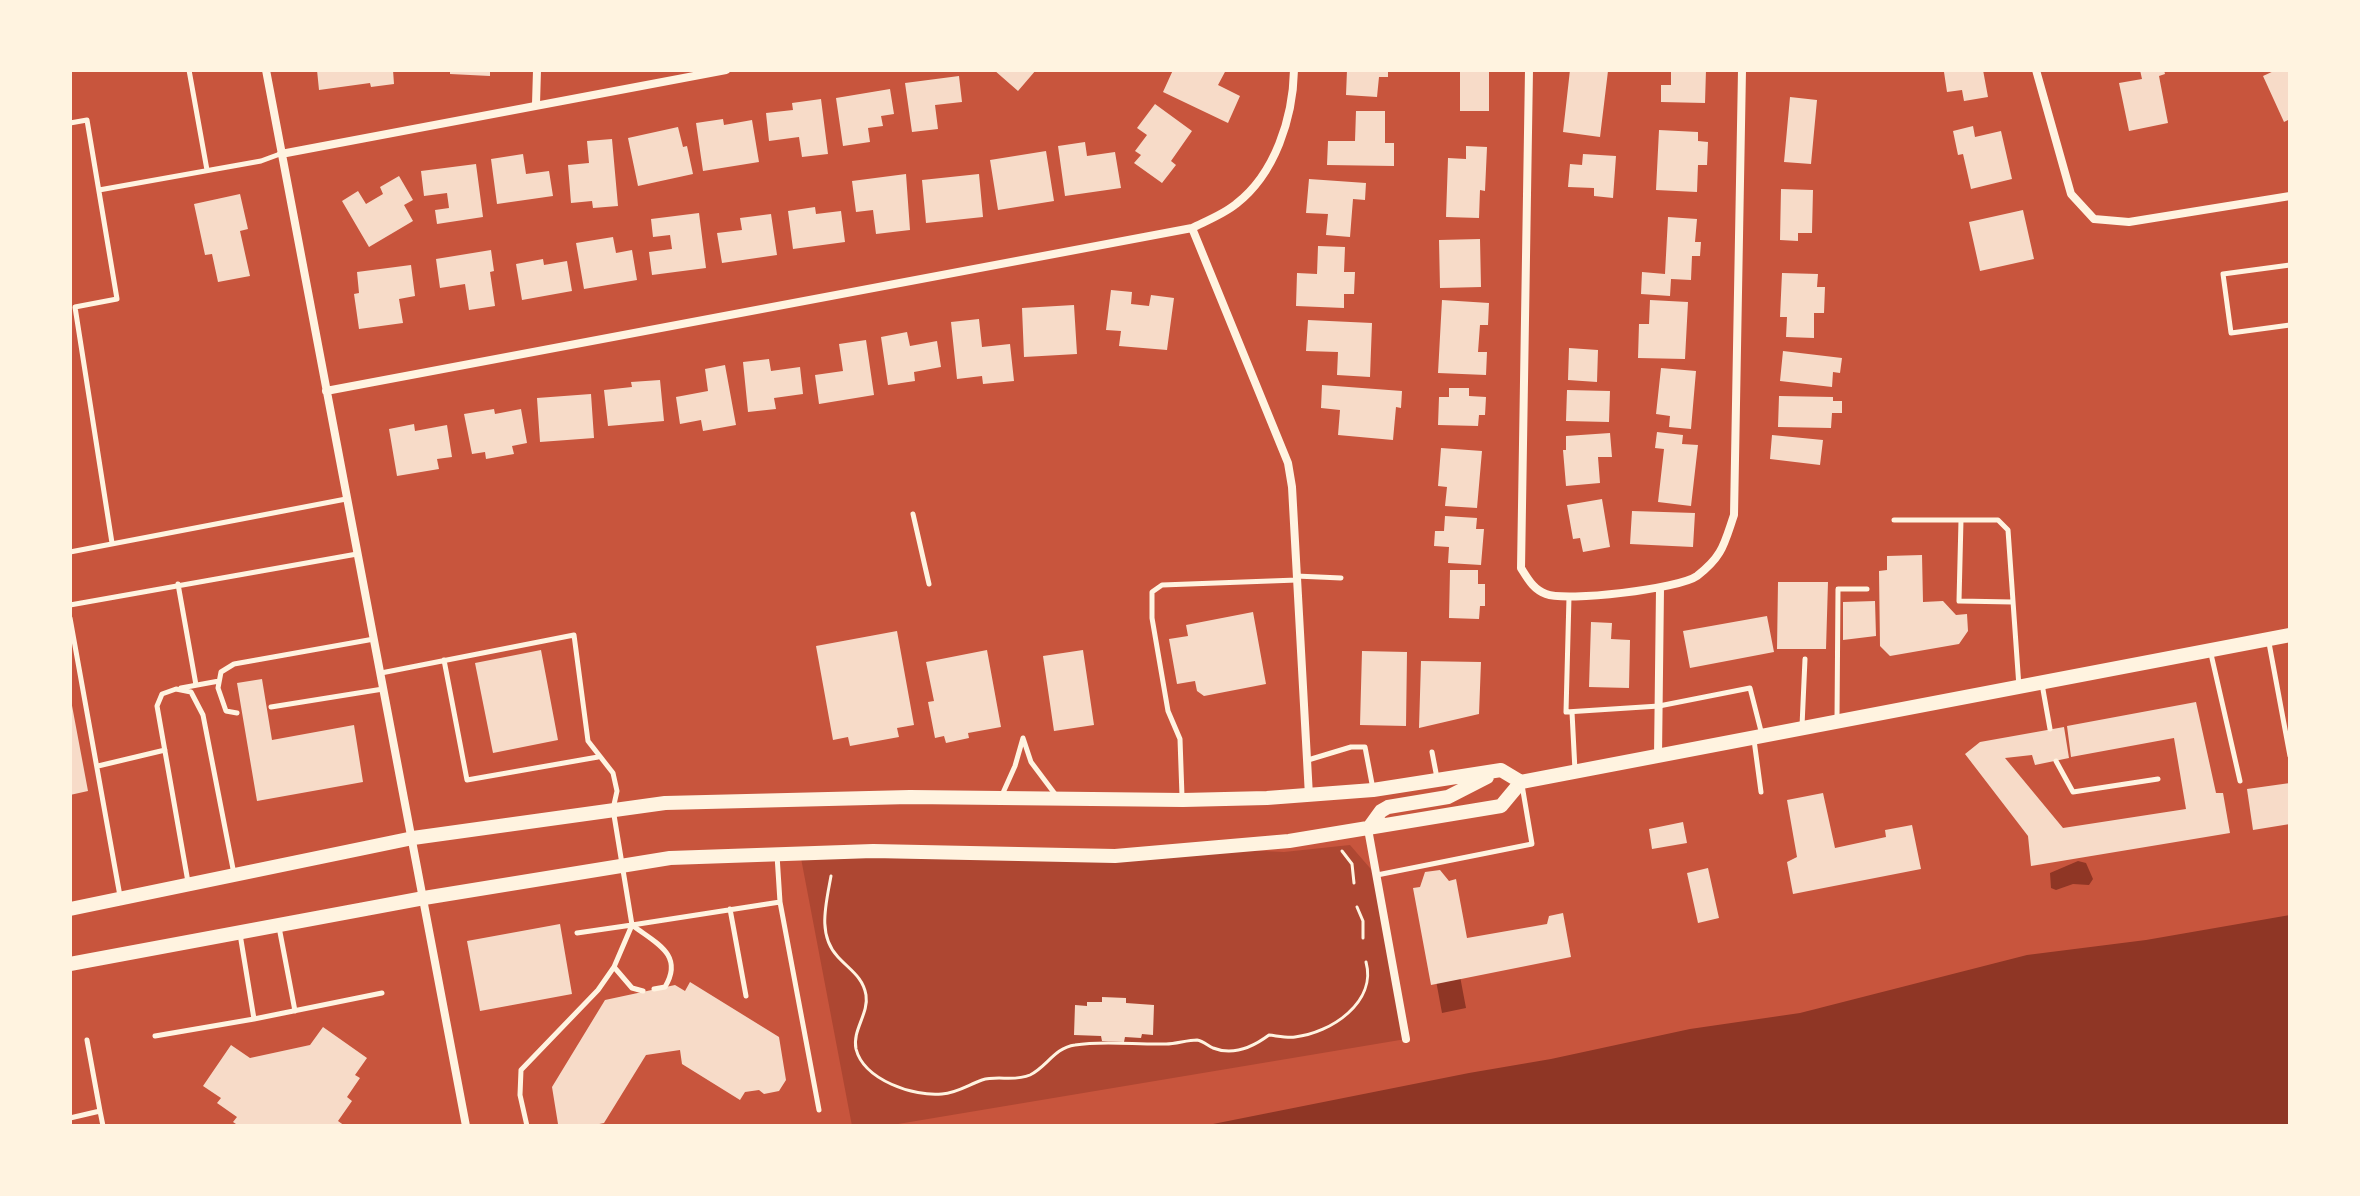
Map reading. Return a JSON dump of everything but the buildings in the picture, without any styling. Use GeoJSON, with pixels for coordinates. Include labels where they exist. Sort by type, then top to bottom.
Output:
{"type":"FeatureCollection","features":[{"type":"Feature","properties":{"kind":"main road"},"geometry":{"type":"LineString","coordinates":[[70,964],[424,898],[670,858],[873,851],[1115,856],[1219,849],[1368,829],[1501,806],[1521,782],[2290,635]]}},
{"type":"Feature","properties":{"kind":"main road"},"geometry":{"type":"LineString","coordinates":[[70,909],[413,838],[665,803],[869,797],[1183,800],[1309,796],[1373,790],[1501,770],[1521,782]]}},
{"type":"Feature","properties":{"kind":"main road"},"geometry":{"type":"LineString","coordinates":[[1368,829],[1381,811],[1388,807],[1448,797],[1501,770]]}},
{"type":"Feature","properties":{"kind":"street"},"geometry":{"type":"LineString","coordinates":[[266,70],[466,1126]]}},
{"type":"Feature","properties":{"kind":"street"},"geometry":{"type":"LineString","coordinates":[[536,104],[537,70]]}},
{"type":"Feature","properties":{"kind":"street"},"geometry":{"type":"LineString","coordinates":[[281,154],[726,70]]}},
{"type":"Feature","properties":{"kind":"street"},"geometry":{"type":"LineString","coordinates":[[326,391],[1192,228],[1236,204],[1266,172],[1283,133],[1294,70]]}},
{"type":"Feature","properties":{"kind":"street"},"geometry":{"type":"LineString","coordinates":[[1529,70],[1521,568],[1533,587],[1548,595],[1569,596],[1660,589],[1694,578],[1721,554],[1734,515],[1742,70]]}},
{"type":"Feature","properties":{"kind":"street"},"geometry":{"type":"LineString","coordinates":[[2036,70],[2071,194],[2094,219],[2129,222],[2290,196]]}},
{"type":"Feature","properties":{"kind":"street"},"geometry":{"type":"LineString","coordinates":[[1192,228],[1288,463],[1292,487],[1309,796]]}},
{"type":"Feature","properties":{"kind":"street"},"geometry":{"type":"LineString","coordinates":[[1658,757],[1660,589]]}},
{"type":"Feature","properties":{"kind":"street"},"geometry":{"type":"LineString","coordinates":[[1368,829],[1406,1039]]}},
{"type":"Feature","properties":{"kind":"lane"},"geometry":{"type":"LineString","coordinates":[[189,70],[207,170]]}},
{"type":"Feature","properties":{"kind":"lane"},"geometry":{"type":"LineString","coordinates":[[70,123],[87,120],[117,299],[75,307],[112,543]]}},
{"type":"Feature","properties":{"kind":"lane"},"geometry":{"type":"LineString","coordinates":[[99,190],[261,161],[281,154]]}},
{"type":"Feature","properties":{"kind":"lane"},"geometry":{"type":"LineString","coordinates":[[2290,265],[2223,274],[2231,333],[2290,325]]}},
{"type":"Feature","properties":{"kind":"lane"},"geometry":{"type":"LineString","coordinates":[[70,552],[346,499]]}},
{"type":"Feature","properties":{"kind":"lane"},"geometry":{"type":"LineString","coordinates":[[913,514],[929,584]]}},
{"type":"Feature","properties":{"kind":"lane"},"geometry":{"type":"LineString","coordinates":[[1894,520],[1998,520],[2008,530],[2019,688]]}},
{"type":"Feature","properties":{"kind":"lane"},"geometry":{"type":"LineString","coordinates":[[1961,520],[1959,601],[2012,602]]}},
{"type":"Feature","properties":{"kind":"lane"},"geometry":{"type":"LineString","coordinates":[[70,605],[358,554]]}},
{"type":"Feature","properties":{"kind":"lane"},"geometry":{"type":"LineString","coordinates":[[1183,800],[1180,739],[1168,711],[1152,618],[1152,592],[1162,585],[1341,578]]}},
{"type":"Feature","properties":{"kind":"lane"},"geometry":{"type":"LineString","coordinates":[[178,584],[196,685]]}},
{"type":"Feature","properties":{"kind":"lane"},"geometry":{"type":"LineString","coordinates":[[1837,723],[1838,589],[1867,589]]}},
{"type":"Feature","properties":{"kind":"lane"},"geometry":{"type":"LineString","coordinates":[[1569,596],[1566,712],[1659,706],[1750,688],[1758,738],[1761,792]]}},
{"type":"Feature","properties":{"kind":"lane"},"geometry":{"type":"LineString","coordinates":[[70,618],[120,899]]}},
{"type":"Feature","properties":{"kind":"lane"},"geometry":{"type":"LineString","coordinates":[[381,673],[574,635],[588,741],[613,773],[617,791],[613,809],[632,925],[614,967],[598,990],[521,1070],[520,1095],[527,1126]]}},
{"type":"Feature","properties":{"kind":"lane"},"geometry":{"type":"LineString","coordinates":[[237,713],[226,711],[218,688],[221,672],[234,664],[374,639]]}},
{"type":"Feature","properties":{"kind":"lane"},"geometry":{"type":"LineString","coordinates":[[2268,639],[2290,756]]}},
{"type":"Feature","properties":{"kind":"lane"},"geometry":{"type":"LineString","coordinates":[[2210,650],[2240,781]]}},
{"type":"Feature","properties":{"kind":"lane"},"geometry":{"type":"LineString","coordinates":[[1802,730],[1805,659]]}},
{"type":"Feature","properties":{"kind":"lane"},"geometry":{"type":"LineString","coordinates":[[444,660],[467,780],[599,757]]}},
{"type":"Feature","properties":{"kind":"lane"},"geometry":{"type":"LineString","coordinates":[[189,884],[157,706],[162,694],[219,681]]}},
{"type":"Feature","properties":{"kind":"lane"},"geometry":{"type":"LineString","coordinates":[[2042,683],[2050,729]]}},
{"type":"Feature","properties":{"kind":"lane"},"geometry":{"type":"LineString","coordinates":[[271,707],[384,688]]}},
{"type":"Feature","properties":{"kind":"lane"},"geometry":{"type":"LineString","coordinates":[[176,689],[191,692],[203,715],[235,875]]}},
{"type":"Feature","properties":{"kind":"lane"},"geometry":{"type":"LineString","coordinates":[[1572,712],[1575,772]]}},
{"type":"Feature","properties":{"kind":"lane"},"geometry":{"type":"LineString","coordinates":[[1001,798],[1023,738],[1031,762],[1058,798]]}},
{"type":"Feature","properties":{"kind":"lane"},"geometry":{"type":"LineString","coordinates":[[1306,761],[1351,747],[1365,747],[1373,790]]}},
{"type":"Feature","properties":{"kind":"lane"},"geometry":{"type":"LineString","coordinates":[[98,766],[165,750]]}},
{"type":"Feature","properties":{"kind":"lane"},"geometry":{"type":"LineString","coordinates":[[1432,752],[1438,781]]}},
{"type":"Feature","properties":{"kind":"lane"},"geometry":{"type":"LineString","coordinates":[[2056,761],[2073,792],[2158,779]]}},
{"type":"Feature","properties":{"kind":"lane"},"geometry":{"type":"LineString","coordinates":[[1376,875],[1532,844],[1521,782]]}},
{"type":"Feature","properties":{"kind":"lane"},"geometry":{"type":"LineString","coordinates":[[777,854],[780,902],[819,1110]]}},
{"type":"Feature","properties":{"kind":"lane"},"geometry":{"type":"LineString","coordinates":[[577,933],[780,902]]}},
{"type":"Feature","properties":{"kind":"lane"},"geometry":{"type":"LineString","coordinates":[[730,909],[746,996]]}},
{"type":"Feature","properties":{"kind":"lane"},"geometry":{"type":"LineString","coordinates":[[632,925],[666,949],[672,966],[665,987],[654,989]]}},
{"type":"Feature","properties":{"kind":"lane"},"geometry":{"type":"LineString","coordinates":[[279,926],[295,1011]]}},
{"type":"Feature","properties":{"kind":"lane"},"geometry":{"type":"LineString","coordinates":[[240,933],[254,1019]]}},
{"type":"Feature","properties":{"kind":"lane"},"geometry":{"type":"LineString","coordinates":[[614,967],[632,988],[643,991]]}},
{"type":"Feature","properties":{"kind":"lane"},"geometry":{"type":"LineString","coordinates":[[155,1036],[382,993]]}},
{"type":"Feature","properties":{"kind":"lane"},"geometry":{"type":"LineString","coordinates":[[87,1040],[103,1126]]}},
{"type":"Feature","properties":{"kind":"lane"},"geometry":{"type":"LineString","coordinates":[[70,1118],[100,1111]]}},
{"type":"Feature","properties":{"kind":"path"},"geometry":{"type":"LineString","coordinates":[[1342,851],[1352,864],[1354,883]]}},
{"type":"Feature","properties":{"kind":"path"},"geometry":{"type":"LineString","coordinates":[[831,876],[824,911],[828,944],[863,984],[867,1000],[856,1035],[856,1050],[866,1065],[894,1087],[914,1093],[941,1094],[962,1090],[983,1079],[1018,1079],[1034,1073],[1057,1051],[1074,1045],[1170,1044],[1199,1040],[1215,1049],[1235,1051],[1254,1047],[1269,1035],[1293,1038],[1319,1032],[1343,1018],[1358,1002],[1368,986],[1366,962]]}},
{"type":"Feature","properties":{"kind":"path"},"geometry":{"type":"LineString","coordinates":[[1357,907],[1363,921],[1363,938]]}},
{"type":"Feature","properties":{"kind":"shaded area"},"geometry":{"type":"Polygon","coordinates":[[[1350,845],[1376,875],[1406,1039],[886,1126],[852,1126],[800,853],[1219,849],[1284,852],[1350,845]]]}},
{"type":"Feature","properties":{"kind":"shaded area"},"geometry":{"type":"Polygon","coordinates":[[[2078,861],[2086,863],[2093,879],[2089,885],[2051,888],[2050,873],[2078,861]]]}},
{"type":"Feature","properties":{"kind":"shaded area"},"geometry":{"type":"Polygon","coordinates":[[[2290,915],[2290,1126],[1203,1126],[1690,1029],[1800,1013],[2027,955],[2146,940],[2290,915]]]}},
{"type":"Feature","properties":{"kind":"shaded area"},"geometry":{"type":"Polygon","coordinates":[[[1459,971],[1466,1008],[1442,1013],[1435,975],[1459,971]]]}}]}
